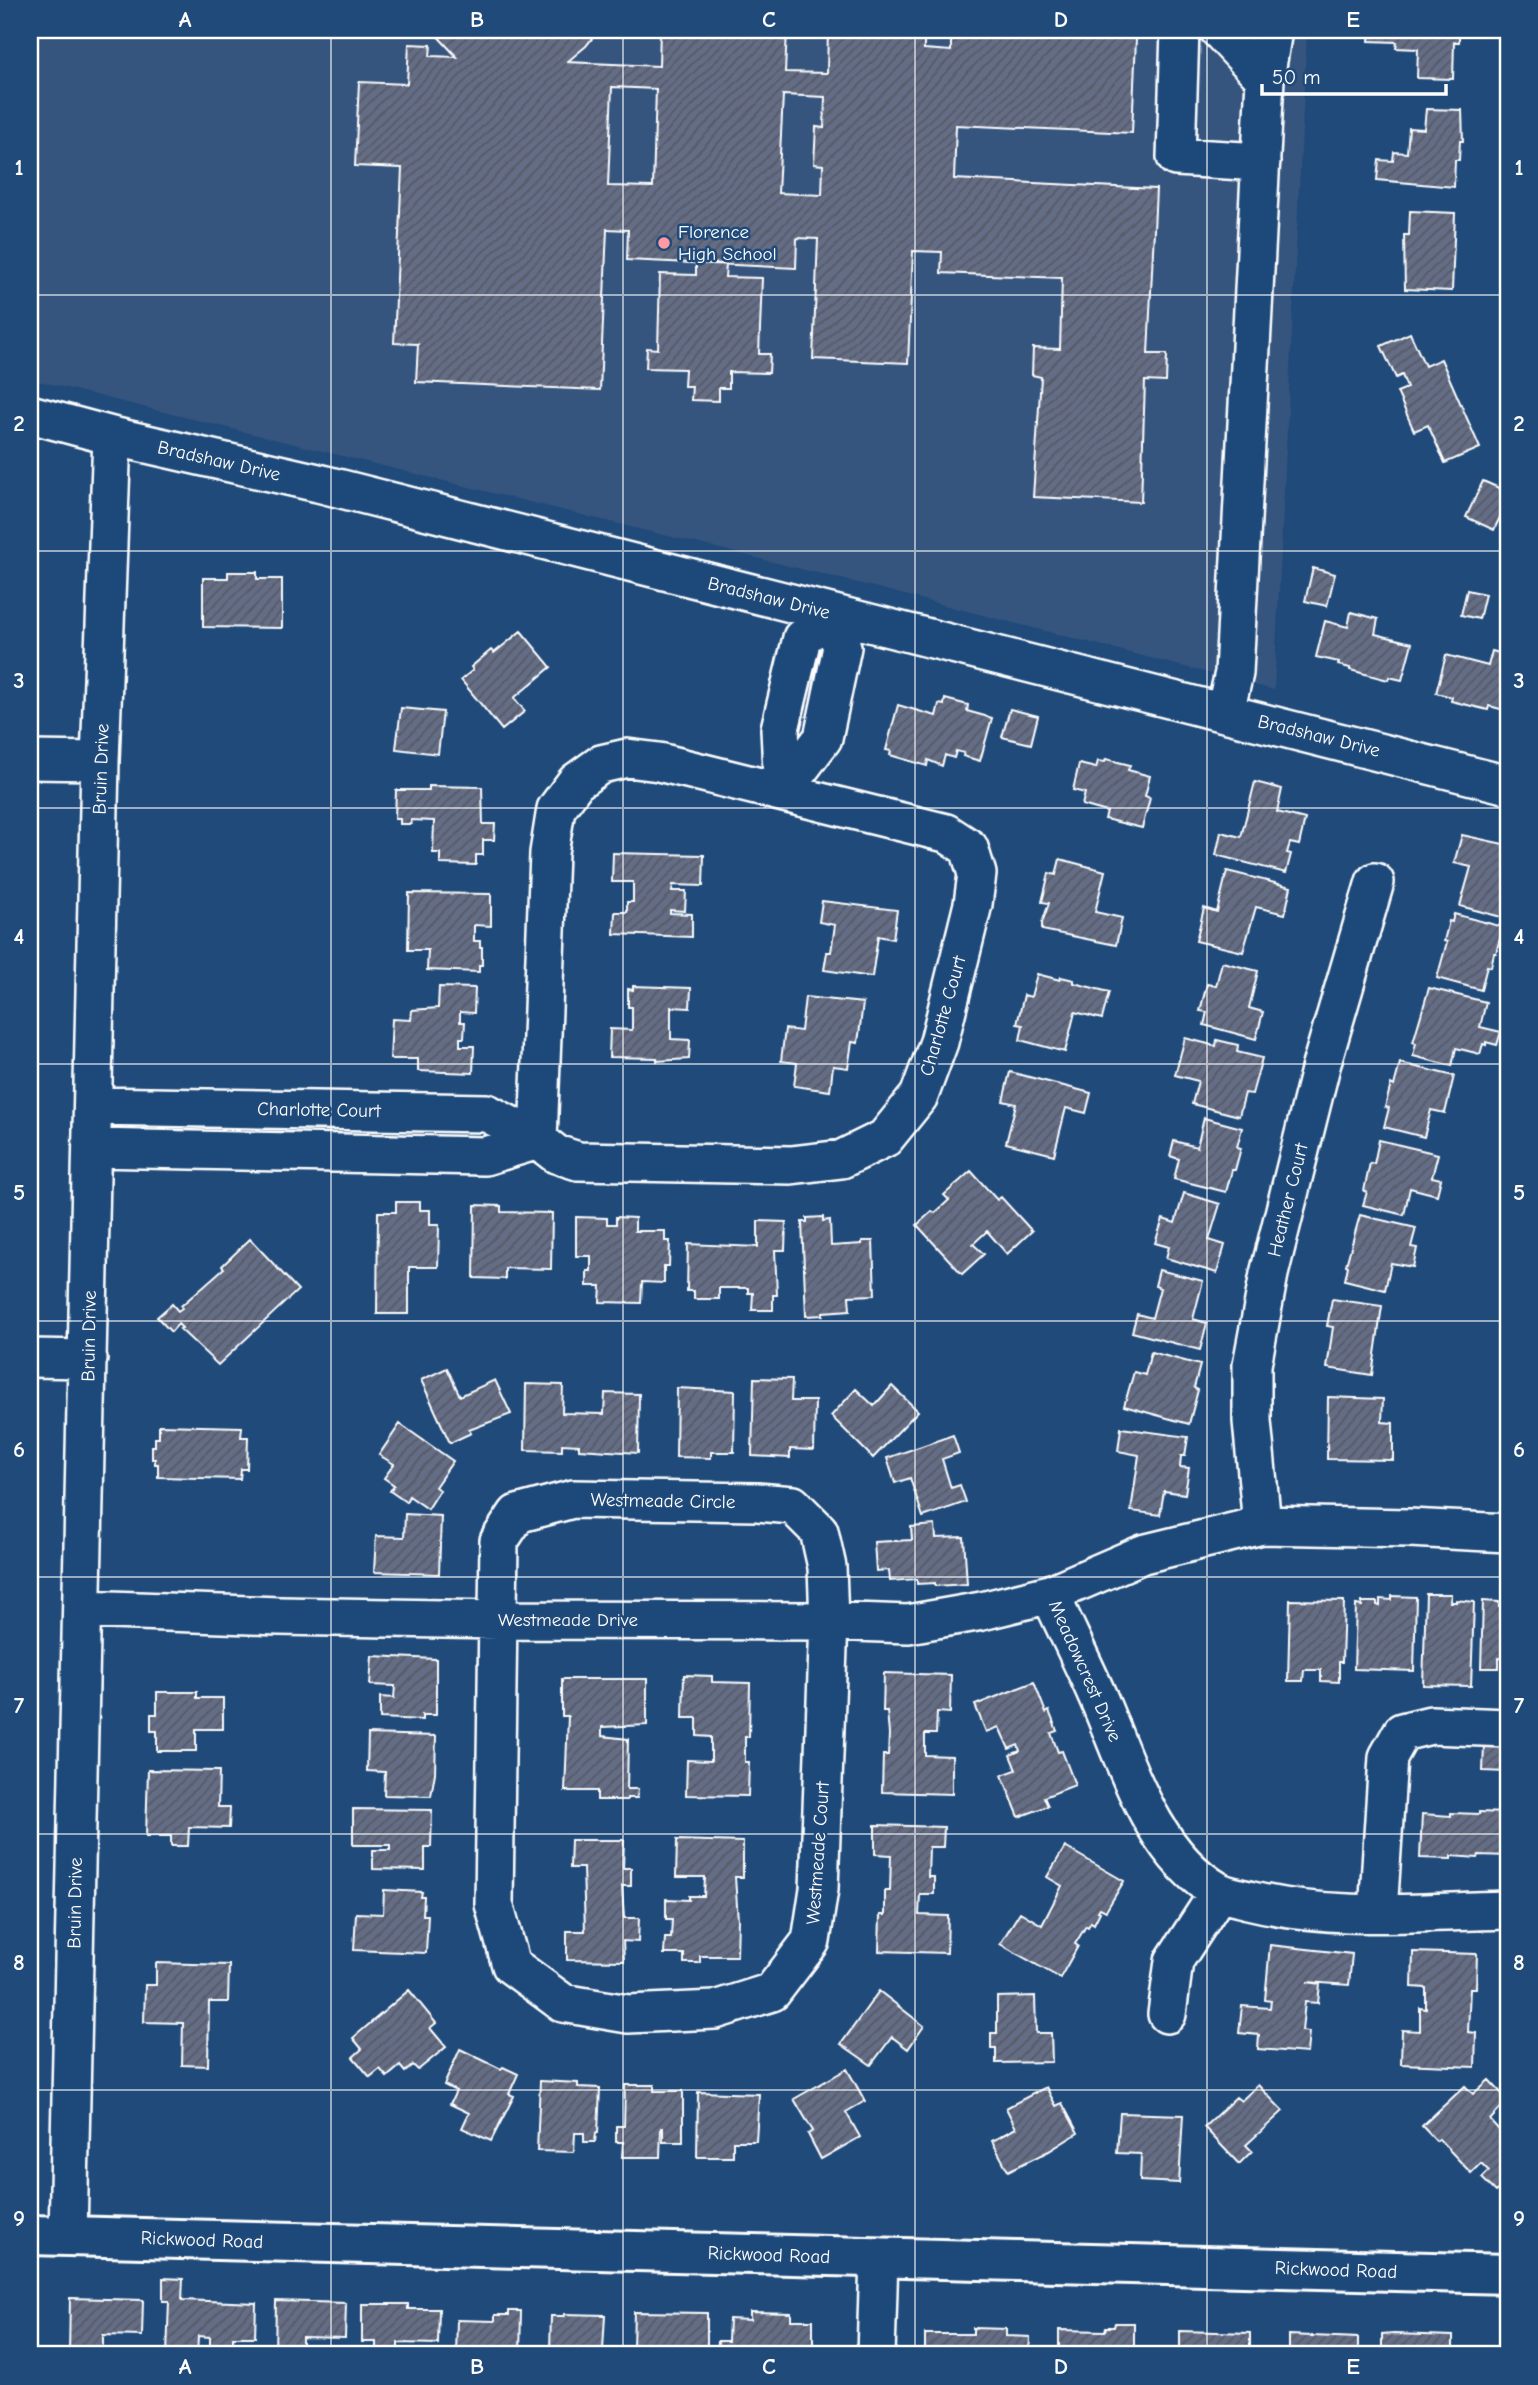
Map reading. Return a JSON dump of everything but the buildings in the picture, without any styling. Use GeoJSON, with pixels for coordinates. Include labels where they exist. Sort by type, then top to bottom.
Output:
{"type":"FeatureCollection","features":[{"type":"Feature","properties":{"kind":"main road","name":"Rickwood Road"},"geometry":{"type":"LineString","coordinates":[[30,2235],[1508,2274]]}},
{"type":"Feature","properties":{"kind":"street"},"geometry":{"type":"LineString","coordinates":[[1180,30],[1176,157],[1261,162]]}},
{"type":"Feature","properties":{"kind":"street"},"geometry":{"type":"LineString","coordinates":[[1219,30],[1265,79]]}},
{"type":"Feature","properties":{"kind":"street"},"geometry":{"type":"LineString","coordinates":[[1225,712],[1234,673],[1265,79],[1272,30]]}},
{"type":"Feature","properties":{"kind":"street","name":"Bradshaw Drive"},"geometry":{"type":"LineString","coordinates":[[30,414],[112,436],[318,483],[1508,785]]}},
{"type":"Feature","properties":{"kind":"street","name":"Bruin Drive"},"geometry":{"type":"LineString","coordinates":[[68,2236],[100,761],[112,436]]}},
{"type":"Feature","properties":{"kind":"street"},"geometry":{"type":"LineString","coordinates":[[783,792],[823,738],[842,647],[830,614]]}},
{"type":"Feature","properties":{"kind":"street","name":"Charlotte Court"},"geometry":{"type":"LineString","coordinates":[[94,1106],[487,1114],[538,1140],[556,1154],[578,1161],[804,1164],[842,1159],[885,1138],[919,1096],[939,1042],[973,904],[978,874],[969,848],[946,833],[659,762],[626,758],[601,764],[576,782],[556,809],[549,853],[538,1140]]}},
{"type":"Feature","properties":{"kind":"street"},"geometry":{"type":"LineString","coordinates":[[30,760],[100,761]]}},
{"type":"Feature","properties":{"kind":"street","name":"Heather Court"},"geometry":{"type":"LineString","coordinates":[[1262,1525],[1252,1422],[1252,1364],[1269,1274],[1321,1066],[1375,882]]}},
{"type":"Feature","properties":{"kind":"street"},"geometry":{"type":"LineString","coordinates":[[93,1148],[485,1156],[538,1140]]}},
{"type":"Feature","properties":{"kind":"street"},"geometry":{"type":"LineString","coordinates":[[30,1358],[88,1359]]}},
{"type":"Feature","properties":{"kind":"street","name":"Westmeade Circle"},"geometry":{"type":"LineString","coordinates":[[498,1620],[499,1541],[517,1514],[573,1499],[757,1502],[793,1506],[819,1531],[827,1567],[829,1621]]}},
{"type":"Feature","properties":{"kind":"street","name":"Meadowcrest Drive"},"geometry":{"type":"LineString","coordinates":[[1508,1533],[1262,1525],[1143,1554],[1050,1594],[1148,1814],[1181,1862],[1219,1892],[1282,1908],[1378,1913],[1508,1910]]}},
{"type":"Feature","properties":{"kind":"street","name":"Westmeade Drive"},"geometry":{"type":"LineString","coordinates":[[82,1609],[498,1620],[829,1621],[908,1624],[982,1611],[1050,1594]]}},
{"type":"Feature","properties":{"kind":"street","name":"Westmeade Court"},"geometry":{"type":"LineString","coordinates":[[498,1620],[494,1904],[511,1965],[563,2003],[628,2014],[715,2010],[772,1992],[811,1941],[819,1889],[829,1621]]}},
{"type":"Feature","properties":{"kind":"street"},"geometry":{"type":"LineString","coordinates":[[1378,1913],[1388,1757],[1402,1732],[1431,1725],[1508,1728]]}},
{"type":"Feature","properties":{"kind":"street"},"geometry":{"type":"LineString","coordinates":[[1167,2014],[1174,1961],[1219,1892]]}},
{"type":"Feature","properties":{"kind":"street"},"geometry":{"type":"LineString","coordinates":[[876,2355],[879,2258]]}},
{"type":"Feature","properties":{"kind":"shaded area","name":"Florence High School"},"geometry":{"type":"Polygon","coordinates":[[[30,30],[1307,30],[1274,690],[866,585],[30,379],[30,30]]]}},
{"type":"Feature","properties":{"kind":"place","name":"Florence High School"},"geometry":{"type":"Point","coordinates":[664,243]}}]}
